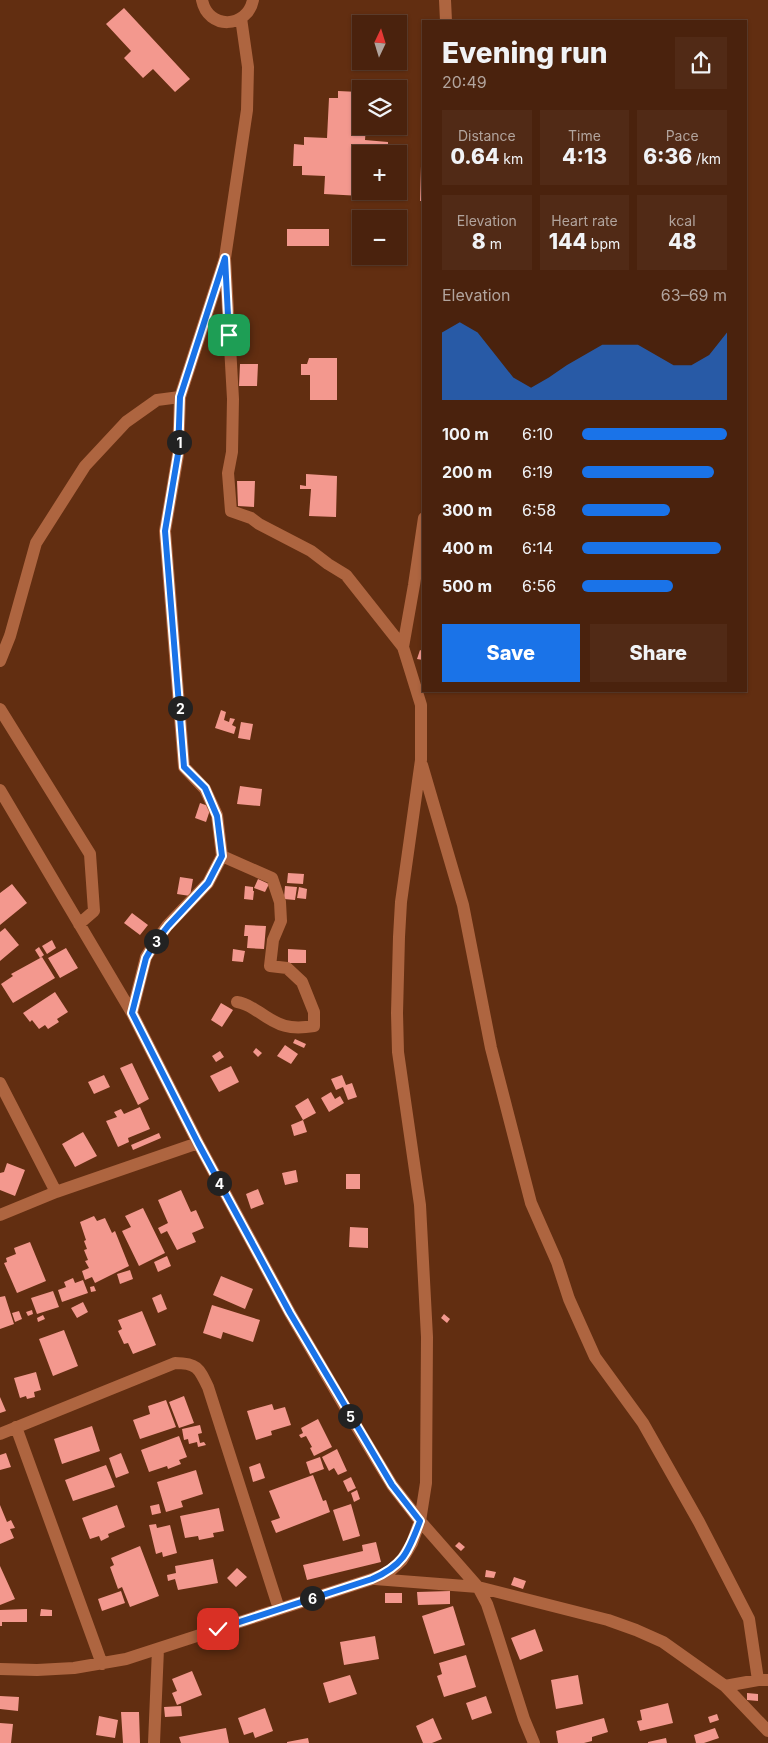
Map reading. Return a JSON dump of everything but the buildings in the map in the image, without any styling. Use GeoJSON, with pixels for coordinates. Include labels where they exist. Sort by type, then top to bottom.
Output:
{"type":"FeatureCollection","features":[{"type":"Feature","properties":{"kind":"street"},"geometry":{"type":"LineString","coordinates":[[202,0],[205,10],[215,19],[228,22],[241,18],[251,9],[254,0]]}},
{"type":"Feature","properties":{"kind":"street"},"geometry":{"type":"LineString","coordinates":[[445,0],[446,20]]}},
{"type":"Feature","properties":{"kind":"street"},"geometry":{"type":"LineString","coordinates":[[132,1013],[146,958],[154,944],[208,883],[222,856],[217,816],[205,788],[184,767],[165,531],[178,454],[180,397],[225,258],[247,110],[248,67],[241,18]]}},
{"type":"Feature","properties":{"kind":"street"},"geometry":{"type":"LineString","coordinates":[[0,1669],[74,1668],[126,1659],[372,1579],[389,1572],[402,1560],[412,1543],[420,1521],[426,1483],[427,1337],[420,1206],[398,1052],[397,1013],[398,937],[401,902],[421,760],[421,705],[403,647],[346,575],[310,551],[251,518],[231,511],[228,473],[232,452],[233,399],[225,258]]}},
{"type":"Feature","properties":{"kind":"street"},"geometry":{"type":"LineString","coordinates":[[0,661],[10,636],[36,542],[85,466],[126,422],[157,400],[180,397]]}},
{"type":"Feature","properties":{"kind":"street"},"geometry":{"type":"LineString","coordinates":[[403,647],[422,531]]}},
{"type":"Feature","properties":{"kind":"street"},"geometry":{"type":"LineString","coordinates":[[421,705],[427,692]]}},
{"type":"Feature","properties":{"kind":"street"},"geometry":{"type":"LineString","coordinates":[[0,708],[90,854],[94,911],[79,924]]}},
{"type":"Feature","properties":{"kind":"street"},"geometry":{"type":"LineString","coordinates":[[421,760],[462,905],[490,1048],[531,1203],[595,1357],[642,1423],[699,1522],[749,1619],[763,1680],[725,1686]]}},
{"type":"Feature","properties":{"kind":"street"},"geometry":{"type":"LineString","coordinates":[[0,790],[132,1013],[198,1143],[290,1313],[347,1411],[392,1485],[420,1521],[478,1587],[496,1628],[524,1719],[534,1743]]}},
{"type":"Feature","properties":{"kind":"street"},"geometry":{"type":"LineString","coordinates":[[222,856],[272,878],[280,902],[280,922],[273,940],[270,966],[287,968],[302,982],[314,1012],[314,1026],[298,1029],[275,1023],[244,1003],[238,1002]]}},
{"type":"Feature","properties":{"kind":"street"},"geometry":{"type":"LineString","coordinates":[[0,1083],[56,1192]]}},
{"type":"Feature","properties":{"kind":"street"},"geometry":{"type":"LineString","coordinates":[[0,1215],[56,1192],[198,1143]]}},
{"type":"Feature","properties":{"kind":"street"},"geometry":{"type":"LineString","coordinates":[[0,1434],[175,1363],[190,1363],[201,1372],[208,1387],[279,1609]]}},
{"type":"Feature","properties":{"kind":"street"},"geometry":{"type":"LineString","coordinates":[[16,1428],[102,1664]]}},
{"type":"Feature","properties":{"kind":"street"},"geometry":{"type":"LineString","coordinates":[[372,1579],[478,1587],[608,1620],[636,1630],[663,1642],[725,1686],[768,1731]]}},
{"type":"Feature","properties":{"kind":"street"},"geometry":{"type":"LineString","coordinates":[[154,1743],[158,1649]]}},
{"type":"Feature","properties":{"kind":"route"},"geometry":{"type":"LineString","coordinates":[[218,1629],[389,1572],[402,1560],[412,1543],[420,1521],[392,1485],[290,1313],[198,1143],[132,1013],[146,958],[154,944],[208,883],[222,856],[217,816],[205,788],[184,767],[165,531],[178,454],[180,397],[225,258],[229,335]]}}]}
